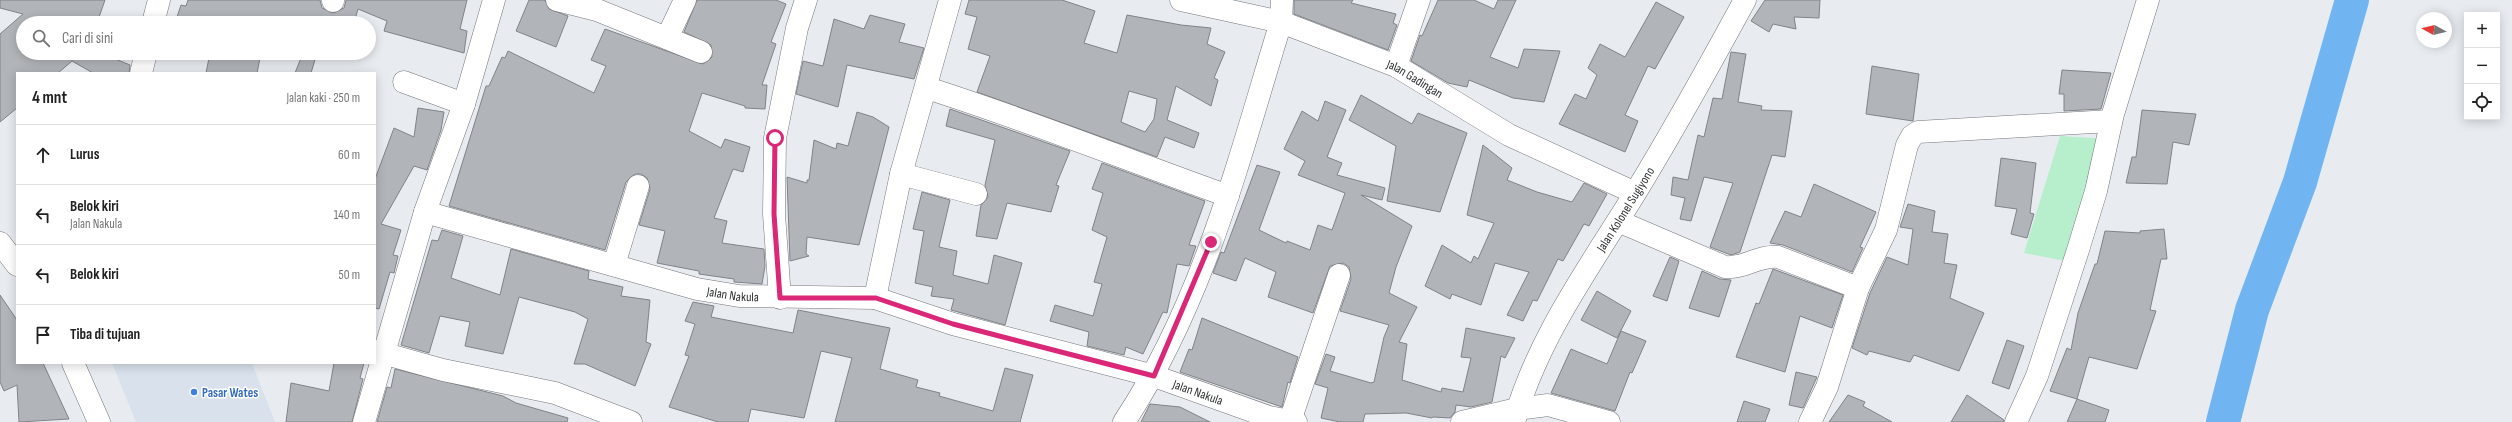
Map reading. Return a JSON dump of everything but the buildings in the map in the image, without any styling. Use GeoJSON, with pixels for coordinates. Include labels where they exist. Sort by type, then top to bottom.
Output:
{"type":"FeatureCollection","features":[{"type":"Feature","properties":{"kind":"main road"},"geometry":{"type":"LineString","coordinates":[[155,16],[159,0]]}},
{"type":"Feature","properties":{"kind":"main road"},"geometry":{"type":"LineString","coordinates":[[364,422],[380,352],[425,212],[464,104],[494,0]]}},
{"type":"Feature","properties":{"kind":"main road"},"geometry":{"type":"LineString","coordinates":[[557,0],[597,10],[701,52]]}},
{"type":"Feature","properties":{"kind":"main road"},"geometry":{"type":"LineString","coordinates":[[667,38],[685,0]]}},
{"type":"Feature","properties":{"kind":"main road"},"geometry":{"type":"LineString","coordinates":[[780,298],[774,214],[775,138],[797,28],[806,0]]}},
{"type":"Feature","properties":{"kind":"main road"},"geometry":{"type":"LineString","coordinates":[[876,298],[901,174],[927,88],[950,0]]}},
{"type":"Feature","properties":{"kind":"main road","name":"Jalan Gadingan"},"geometry":{"type":"LineString","coordinates":[[1181,0],[1281,22],[1396,66],[1510,135],[1636,193]]}},
{"type":"Feature","properties":{"kind":"main road"},"geometry":{"type":"LineString","coordinates":[[1124,422],[1154,376],[1185,307],[1228,196],[1281,22],[1282,0]]}},
{"type":"Feature","properties":{"kind":"main road"},"geometry":{"type":"LineString","coordinates":[[1396,66],[1419,0]]}},
{"type":"Feature","properties":{"kind":"main road","name":"Jalan Kolonel Sugiyono"},"geometry":{"type":"LineString","coordinates":[[1516,415],[1539,356],[1556,322],[1636,193],[1745,0]]}},
{"type":"Feature","properties":{"kind":"main road"},"geometry":{"type":"LineString","coordinates":[[2016,422],[2037,376],[2078,250],[2096,191],[2111,121],[2148,0]]}},
{"type":"Feature","properties":{"kind":"main road"},"geometry":{"type":"LineString","coordinates":[[140,72],[144,60]]}},
{"type":"Feature","properties":{"kind":"main road"},"geometry":{"type":"LineString","coordinates":[[404,82],[464,104]]}},
{"type":"Feature","properties":{"kind":"main road"},"geometry":{"type":"LineString","coordinates":[[927,88],[1017,117],[1112,155],[1228,196]]}},
{"type":"Feature","properties":{"kind":"main road"},"geometry":{"type":"LineString","coordinates":[[1810,422],[1827,387],[1858,288],[1886,230],[1907,145],[1912,136],[1918,132],[2111,121]]}},
{"type":"Feature","properties":{"kind":"main road"},"geometry":{"type":"LineString","coordinates":[[901,174],[976,194]]}},
{"type":"Feature","properties":{"kind":"main road"},"geometry":{"type":"LineString","coordinates":[[614,265],[638,186]]}},
{"type":"Feature","properties":{"kind":"main road","name":"Jalan Nakula"},"geometry":{"type":"LineString","coordinates":[[425,212],[697,289],[739,296],[780,298],[876,298],[953,324],[1154,376],[1268,420],[1293,422]]}},
{"type":"Feature","properties":{"kind":"main road"},"geometry":{"type":"LineString","coordinates":[[1618,221],[1724,266],[1737,266],[1766,257],[1778,257],[1858,288]]}},
{"type":"Feature","properties":{"kind":"main road"},"geometry":{"type":"LineString","coordinates":[[0,243],[16,263]]}},
{"type":"Feature","properties":{"kind":"main road"},"geometry":{"type":"LineString","coordinates":[[1293,422],[1339,275]]}},
{"type":"Feature","properties":{"kind":"main road"},"geometry":{"type":"LineString","coordinates":[[380,352],[443,370],[555,393],[631,422]]}},
{"type":"Feature","properties":{"kind":"main road"},"geometry":{"type":"LineString","coordinates":[[73,364],[99,422]]}},
{"type":"Feature","properties":{"kind":"main road"},"geometry":{"type":"LineString","coordinates":[[1462,422],[1516,415],[1548,405],[1609,422]]}},
{"type":"Feature","properties":{"kind":"shaded area","name":"Pasar Wates"},"geometry":{"type":"Polygon","coordinates":[[[112,364],[252,364],[275,422],[136,422],[112,364]]]}},
{"type":"Feature","properties":{"kind":"green space"},"geometry":{"type":"Polygon","coordinates":[[[2060,136],[2111,139],[2076,263],[2024,253],[2060,136]]]}},
{"type":"Feature","properties":{"kind":"waterway"},"geometry":{"type":"LineString","coordinates":[[2223,422],[2252,310],[2300,182],[2352,0]]}},
{"type":"Feature","properties":{"kind":"place","name":"Pasar Wates"},"geometry":{"type":"Point","coordinates":[194,392]}},
{"type":"Feature","properties":{"kind":"route"},"geometry":{"type":"LineString","coordinates":[[775,138],[774,214],[780,298],[876,298],[953,324],[1154,376],[1185,307],[1211,242]]}}]}
